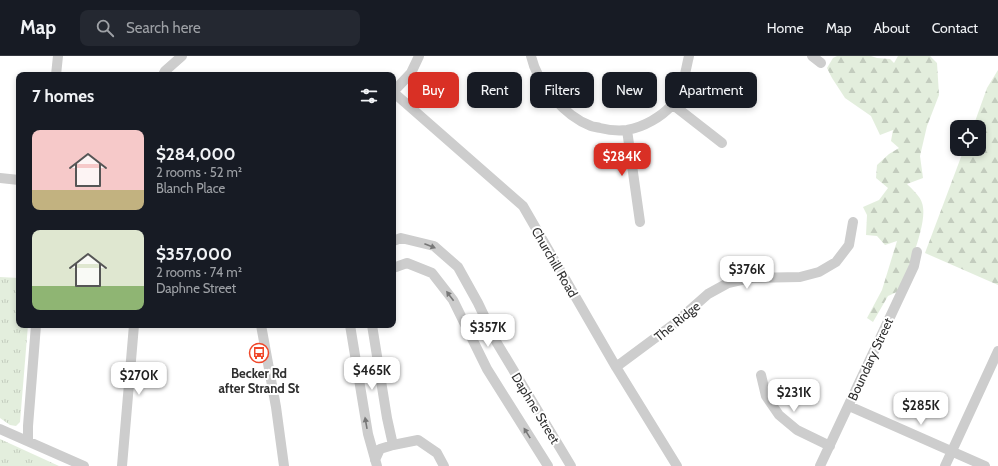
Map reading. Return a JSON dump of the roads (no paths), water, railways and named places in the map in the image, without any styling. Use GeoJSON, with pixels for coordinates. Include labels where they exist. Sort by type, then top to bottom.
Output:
{"type":"FeatureCollection","features":[{"type":"Feature","properties":{"kind":"street"},"geometry":{"type":"LineString","coordinates":[[56,72],[58,56]]}},
{"type":"Feature","properties":{"kind":"street"},"geometry":{"type":"LineString","coordinates":[[164,72],[182,56]]}},
{"type":"Feature","properties":{"kind":"street"},"geometry":{"type":"LineString","coordinates":[[396,89],[411,73],[419,56]]}},
{"type":"Feature","properties":{"kind":"street"},"geometry":{"type":"LineString","coordinates":[[531,56],[542,83],[556,101],[574,117],[590,126],[609,130],[627,130],[659,117],[668,108]]}},
{"type":"Feature","properties":{"kind":"street"},"geometry":{"type":"LineString","coordinates":[[685,72],[689,56]]}},
{"type":"Feature","properties":{"kind":"street"},"geometry":{"type":"LineString","coordinates":[[812,56],[821,63]]}},
{"type":"Feature","properties":{"kind":"street","name":"Churchill Road"},"geometry":{"type":"LineString","coordinates":[[396,95],[523,206],[616,368],[677,466]]}},
{"type":"Feature","properties":{"kind":"street"},"geometry":{"type":"LineString","coordinates":[[677,108],[722,143]]}},
{"type":"Feature","properties":{"kind":"street"},"geometry":{"type":"LineString","coordinates":[[627,130],[640,222]]}},
{"type":"Feature","properties":{"kind":"street"},"geometry":{"type":"LineString","coordinates":[[0,178],[16,180]]}},
{"type":"Feature","properties":{"kind":"street","name":"The Ridge"},"geometry":{"type":"LineString","coordinates":[[616,368],[674,324],[708,294],[728,283],[750,278],[800,277],[819,272],[836,262],[849,245],[853,222]]}},
{"type":"Feature","properties":{"kind":"street","name":"Daphne Street"},"geometry":{"type":"LineString","coordinates":[[396,240],[401,238],[434,246],[458,267],[478,303],[497,343],[571,466]]}},
{"type":"Feature","properties":{"kind":"street","name":"Boundary Street"},"geometry":{"type":"LineString","coordinates":[[820,466],[914,266],[917,252]]}},
{"type":"Feature","properties":{"kind":"street","name":"Daphne Street"},"geometry":{"type":"LineString","coordinates":[[396,267],[407,263],[432,273],[449,294],[487,369],[548,466]]}},
{"type":"Feature","properties":{"kind":"street"},"geometry":{"type":"LineString","coordinates":[[28,441],[36,328]]}},
{"type":"Feature","properties":{"kind":"street"},"geometry":{"type":"LineString","coordinates":[[122,466],[134,328]]}},
{"type":"Feature","properties":{"kind":"street"},"geometry":{"type":"LineString","coordinates":[[262,328],[276,407],[284,466]]}},
{"type":"Feature","properties":{"kind":"street"},"geometry":{"type":"LineString","coordinates":[[350,328],[368,434],[376,463]]}},
{"type":"Feature","properties":{"kind":"street"},"geometry":{"type":"LineString","coordinates":[[372,328],[387,418],[393,445]]}},
{"type":"Feature","properties":{"kind":"street"},"geometry":{"type":"LineString","coordinates":[[945,466],[998,351]]}},
{"type":"Feature","properties":{"kind":"street"},"geometry":{"type":"LineString","coordinates":[[762,375],[766,396],[780,415],[797,430],[830,446]]}},
{"type":"Feature","properties":{"kind":"street"},"geometry":{"type":"LineString","coordinates":[[849,406],[985,466]]}},
{"type":"Feature","properties":{"kind":"street"},"geometry":{"type":"LineString","coordinates":[[0,429],[84,466]]}},
{"type":"Feature","properties":{"kind":"street"},"geometry":{"type":"LineString","coordinates":[[376,463],[380,449],[418,440],[436,453],[444,466]]}},
{"type":"Feature","properties":{"kind":"place","name":"Becker Rd after Strand St"},"geometry":{"type":"Point","coordinates":[259,353]}}]}
